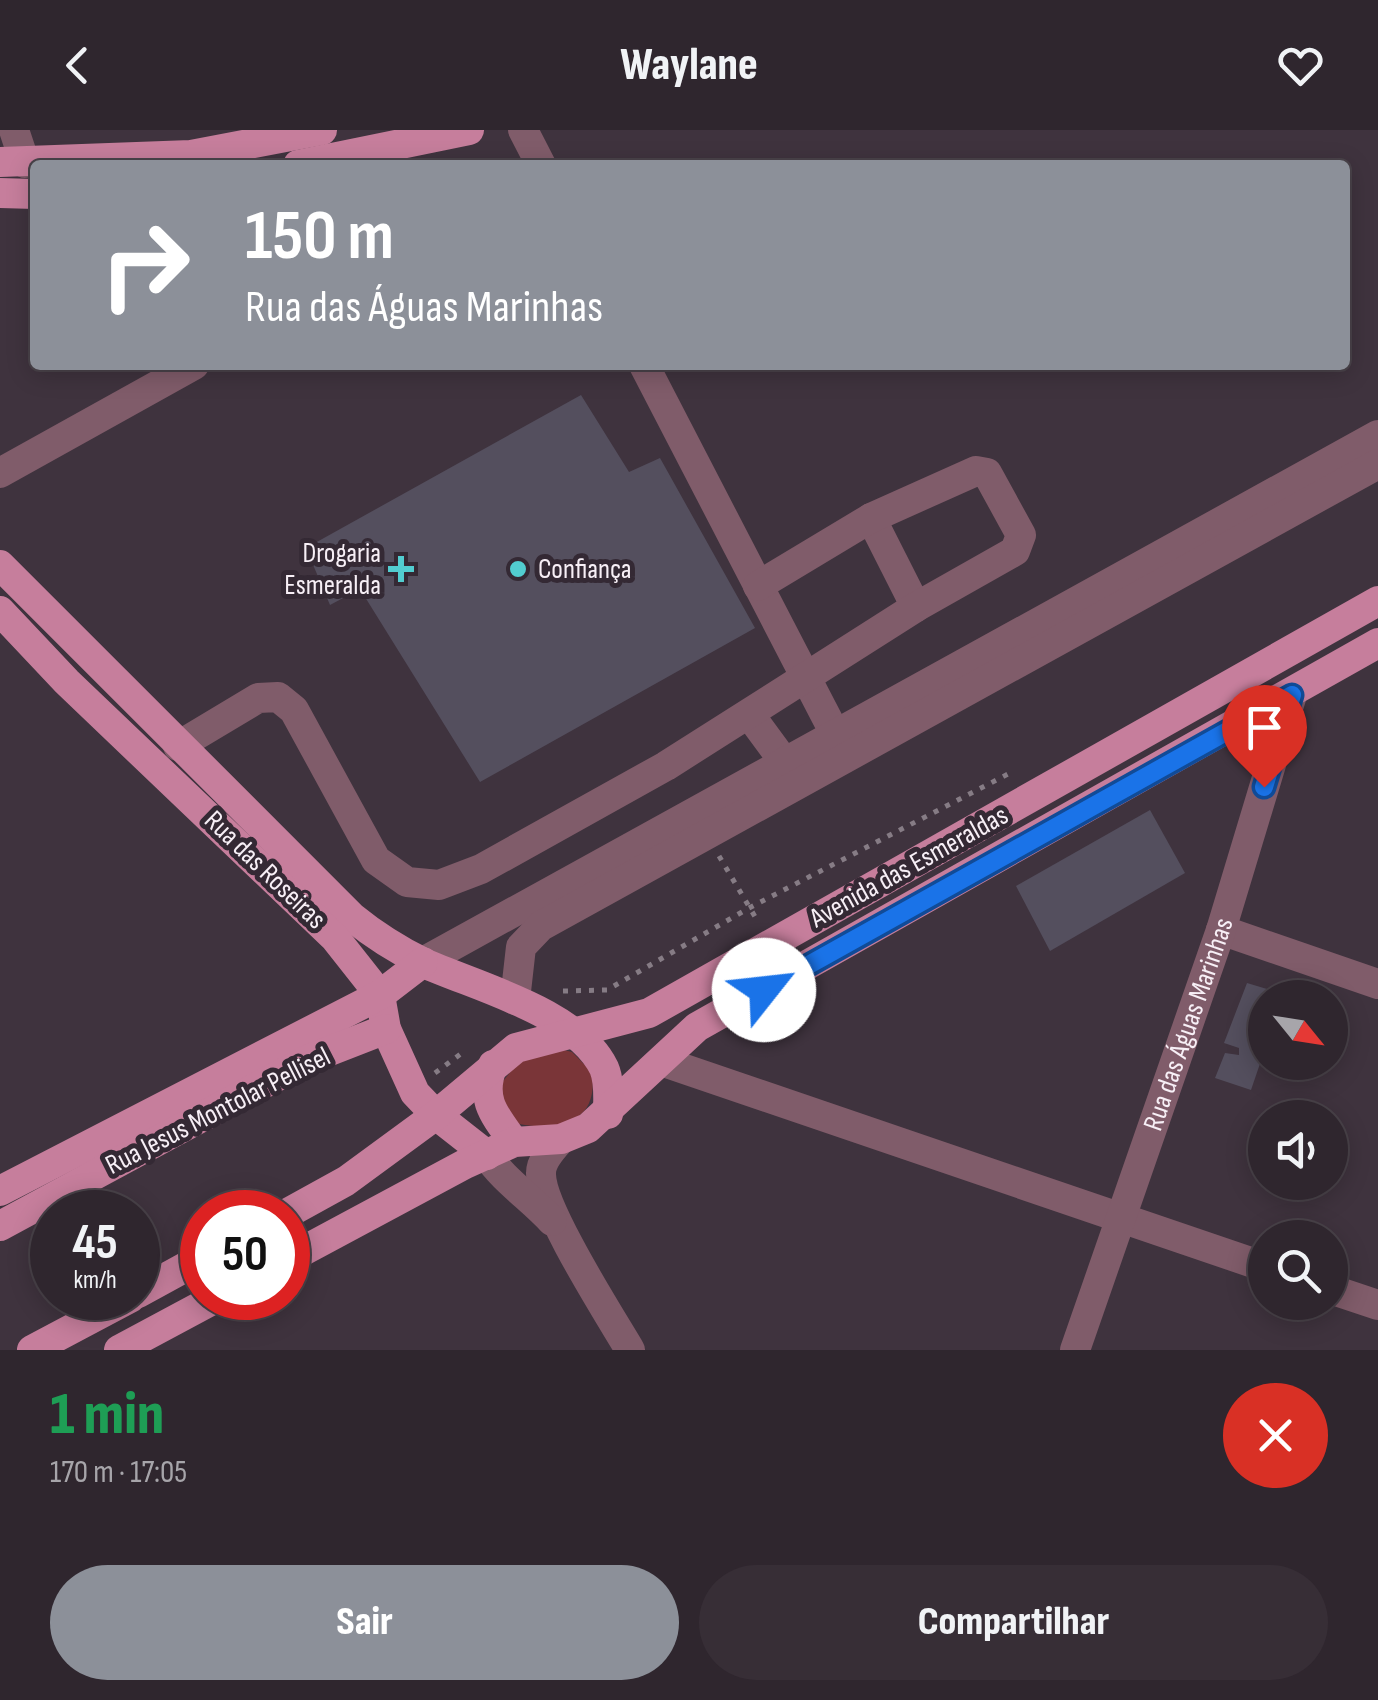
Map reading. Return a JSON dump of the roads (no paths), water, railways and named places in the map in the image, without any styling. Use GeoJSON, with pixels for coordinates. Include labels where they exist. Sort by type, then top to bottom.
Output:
{"type":"FeatureCollection","features":[{"type":"Feature","properties":{"kind":"main road"},"geometry":{"type":"LineString","coordinates":[[322,160],[469,130]]}},
{"type":"Feature","properties":{"kind":"main road"},"geometry":{"type":"LineString","coordinates":[[72,160],[191,156],[313,131]]}},
{"type":"Feature","properties":{"kind":"main road"},"geometry":{"type":"LineString","coordinates":[[0,192],[30,194]]}},
{"type":"Feature","properties":{"kind":"main road","name":"Rua das Roseiras"},"geometry":{"type":"LineString","coordinates":[[0,566],[178,746],[380,995],[386,1029],[415,1093],[436,1116],[501,1149]]}},
{"type":"Feature","properties":{"kind":"main road","name":"Avenida das Esmeraldas"},"geometry":{"type":"LineString","coordinates":[[310,1201],[346,1181],[436,1116],[516,1048],[546,1037],[649,1013],[1378,602]]}},
{"type":"Feature","properties":{"kind":"main road","name":"Rua das Roseiras"},"geometry":{"type":"LineString","coordinates":[[0,611],[67,682],[254,841],[378,938],[423,962],[515,1000],[576,1033]]}},
{"type":"Feature","properties":{"kind":"main road"},"geometry":{"type":"LineString","coordinates":[[1324,632],[1376,647]]}},
{"type":"Feature","properties":{"kind":"main road","name":"Avenida das Esmeraldas"},"geometry":{"type":"LineString","coordinates":[[608,1114],[698,1027],[1376,647]]}},
{"type":"Feature","properties":{"kind":"main road"},"geometry":{"type":"LineString","coordinates":[[67,682],[87,656]]}},
{"type":"Feature","properties":{"kind":"main road","name":"Rua Jesus Montolar Pellisel"},"geometry":{"type":"LineString","coordinates":[[10,1186],[380,995],[423,962]]}},
{"type":"Feature","properties":{"kind":"main road"},"geometry":{"type":"LineString","coordinates":[[623,1021],[661,1061]]}},
{"type":"Feature","properties":{"kind":"main road","name":"Rua Jesus Montolar Pellisel"},"geometry":{"type":"LineString","coordinates":[[67,1190],[310,1059],[386,1029]]}},
{"type":"Feature","properties":{"kind":"main road"},"geometry":{"type":"LineString","coordinates":[[310,1248],[501,1149],[560,1139],[608,1114],[603,1066],[576,1033]]}},
{"type":"Feature","properties":{"kind":"main road"},"geometry":{"type":"LineString","coordinates":[[493,1065],[484,1085],[501,1149]]}},
{"type":"Feature","properties":{"kind":"main road"},"geometry":{"type":"LineString","coordinates":[[10,1186],[30,1204]]}},
{"type":"Feature","properties":{"kind":"main road","name":"Rua Jesus Montolar Pellisel"},"geometry":{"type":"LineString","coordinates":[[0,1226],[30,1210]]}},
{"type":"Feature","properties":{"kind":"main road"},"geometry":{"type":"LineString","coordinates":[[119,1350],[180,1317]]}},
{"type":"Feature","properties":{"kind":"main road"},"geometry":{"type":"LineString","coordinates":[[32,1350],[89,1320]]}},
{"type":"Feature","properties":{"kind":"street"},"geometry":{"type":"LineString","coordinates":[[13,162],[14,130]]}},
{"type":"Feature","properties":{"kind":"street"},"geometry":{"type":"LineString","coordinates":[[523,130],[538,160]]}},
{"type":"Feature","properties":{"kind":"street"},"geometry":{"type":"LineString","coordinates":[[0,473],[185,370]]}},
{"type":"Feature","properties":{"kind":"street"},"geometry":{"type":"LineString","coordinates":[[647,370],[841,747]]}},
{"type":"Feature","properties":{"kind":"street"},"geometry":{"type":"LineString","coordinates":[[515,1000],[520,947],[541,926],[707,834],[841,747],[1378,435]]}},
{"type":"Feature","properties":{"kind":"street"},"geometry":{"type":"LineString","coordinates":[[423,962],[785,763],[841,747],[1378,464]]}},
{"type":"Feature","properties":{"kind":"street"},"geometry":{"type":"LineString","coordinates":[[178,746],[258,698],[278,697],[294,710],[376,860],[407,882],[439,884],[481,869],[666,766],[916,608],[1015,551],[1020,536],[987,473],[976,472],[871,518],[758,586]]}},
{"type":"Feature","properties":{"kind":"street"},"geometry":{"type":"LineString","coordinates":[[871,518],[916,608]]}},
{"type":"Feature","properties":{"kind":"street","name":"Rua das Águas Marinhas"},"geometry":{"type":"LineString","coordinates":[[1075,1350],[1124,1220],[1221,930],[1292,695]]}},
{"type":"Feature","properties":{"kind":"street"},"geometry":{"type":"LineString","coordinates":[[749,714],[785,763]]}},
{"type":"Feature","properties":{"kind":"street"},"geometry":{"type":"LineString","coordinates":[[530,842],[556,888]]}},
{"type":"Feature","properties":{"kind":"street"},"geometry":{"type":"LineString","coordinates":[[1221,930],[1378,984]]}},
{"type":"Feature","properties":{"kind":"street"},"geometry":{"type":"LineString","coordinates":[[661,1061],[1248,1262]]}},
{"type":"Feature","properties":{"kind":"street"},"geometry":{"type":"LineString","coordinates":[[560,1139],[540,1174],[561,1231]]}},
{"type":"Feature","properties":{"kind":"street"},"geometry":{"type":"LineString","coordinates":[[501,1149],[561,1231],[630,1350]]}},
{"type":"Feature","properties":{"kind":"street"},"geometry":{"type":"LineString","coordinates":[[1348,1295],[1378,1305]]}},
{"type":"Feature","properties":{"kind":"place","name":"Drogaria Esmeralda"},"geometry":{"type":"Point","coordinates":[401,569]}},
{"type":"Feature","properties":{"kind":"place","name":"Confiança"},"geometry":{"type":"Point","coordinates":[518,569]}}]}
